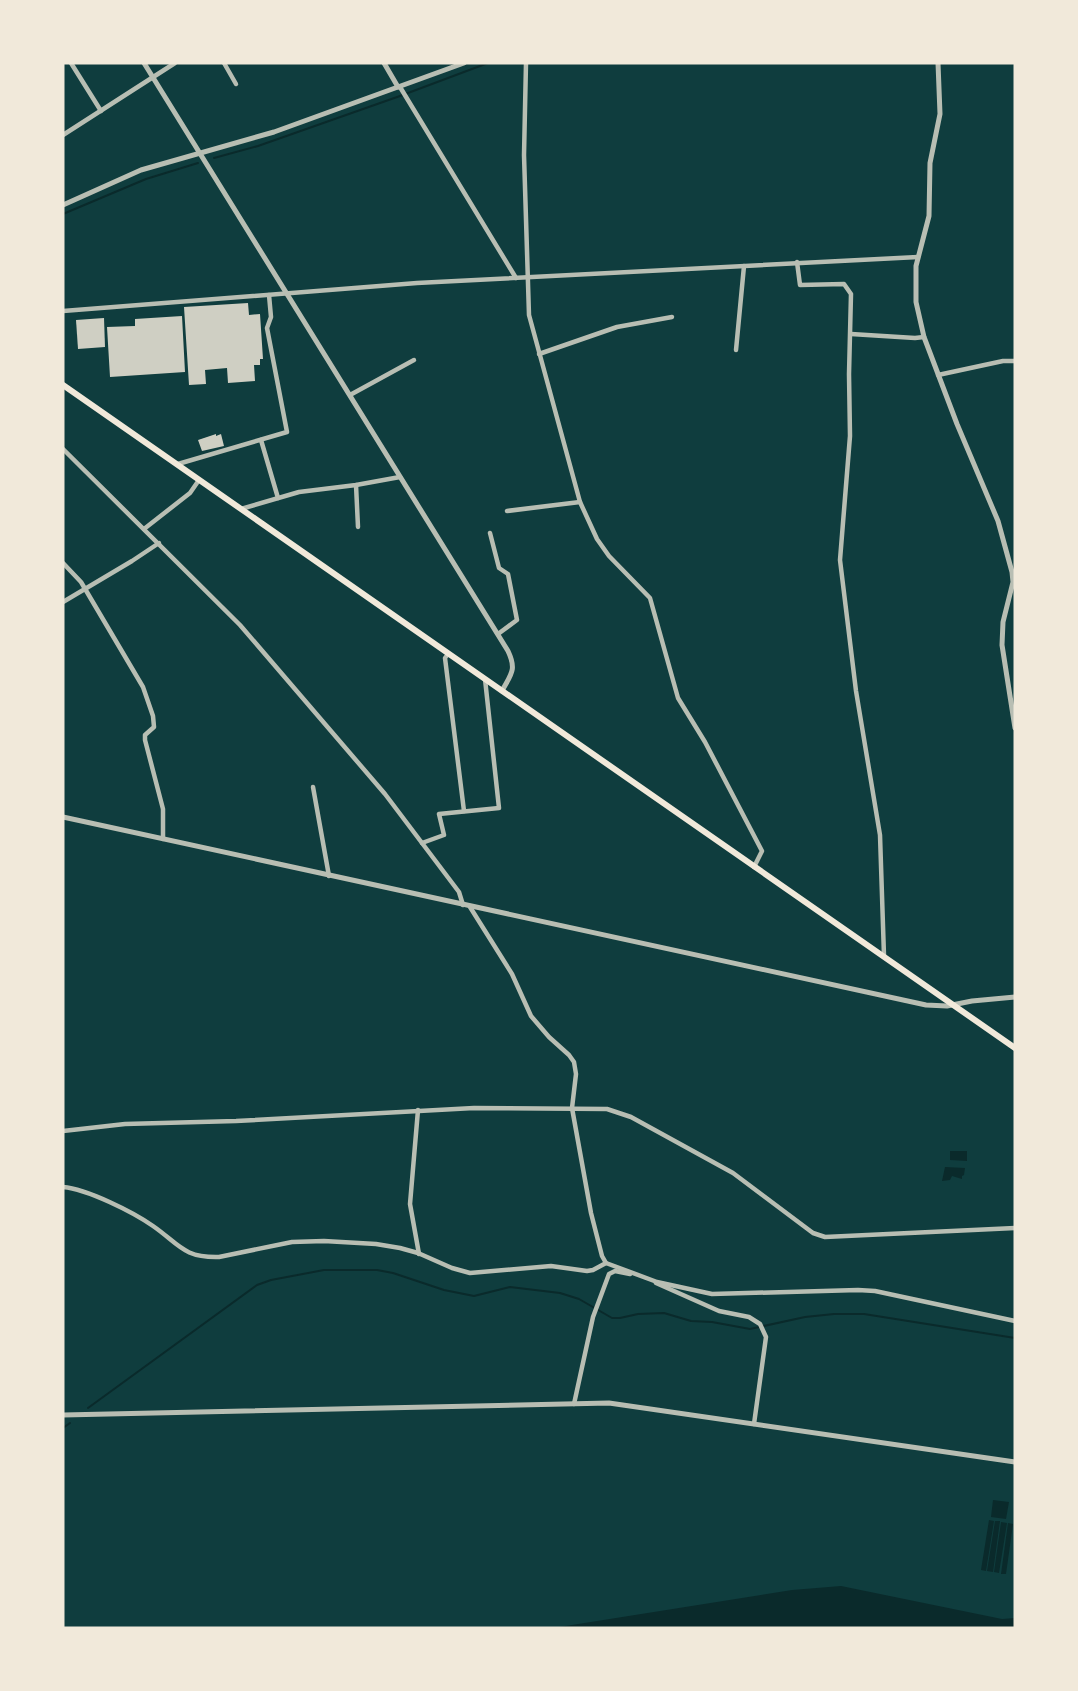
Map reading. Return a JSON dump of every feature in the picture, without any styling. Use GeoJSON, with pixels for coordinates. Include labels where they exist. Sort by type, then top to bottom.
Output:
{"type":"FeatureCollection","features":[{"type":"Feature","properties":{"kind":"main road"},"geometry":{"type":"LineString","coordinates":[[63,385],[1015,1048]]}},
{"type":"Feature","properties":{"kind":"street"},"geometry":{"type":"LineString","coordinates":[[71,63],[101,111]]}},
{"type":"Feature","properties":{"kind":"street"},"geometry":{"type":"LineString","coordinates":[[144,63],[508,651],[513,666],[502,691]]}},
{"type":"Feature","properties":{"kind":"street"},"geometry":{"type":"LineString","coordinates":[[63,135],[175,63]]}},
{"type":"Feature","properties":{"kind":"street"},"geometry":{"type":"LineString","coordinates":[[224,63],[236,84]]}},
{"type":"Feature","properties":{"kind":"street"},"geometry":{"type":"LineString","coordinates":[[384,63],[516,278]]}},
{"type":"Feature","properties":{"kind":"street"},"geometry":{"type":"LineString","coordinates":[[63,205],[141,170],[274,132],[402,91],[464,63]]}},
{"type":"Feature","properties":{"kind":"street"},"geometry":{"type":"LineString","coordinates":[[526,63],[524,155],[529,315],[580,502],[597,539],[609,556],[650,598],[678,698],[705,742],[762,851],[754,867]]}},
{"type":"Feature","properties":{"kind":"street"},"geometry":{"type":"LineString","coordinates":[[938,63],[940,114],[930,163],[929,216],[918,257],[916,302],[924,337],[998,521],[1012,572],[1013,582],[1004,622],[1002,645],[1015,728]]}},
{"type":"Feature","properties":{"kind":"street"},"geometry":{"type":"LineString","coordinates":[[63,310],[286,292],[918,257]]}},
{"type":"Feature","properties":{"kind":"street"},"geometry":{"type":"LineString","coordinates":[[797,262],[800,285],[844,284],[851,294],[850,436],[840,560],[856,691],[880,835],[884,957]]}},
{"type":"Feature","properties":{"kind":"street"},"geometry":{"type":"LineString","coordinates":[[736,350],[744,266]]}},
{"type":"Feature","properties":{"kind":"street"},"geometry":{"type":"LineString","coordinates":[[178,464],[287,432],[267,328],[271,317],[269,295]]}},
{"type":"Feature","properties":{"kind":"street"},"geometry":{"type":"LineString","coordinates":[[539,354],[617,327],[672,317]]}},
{"type":"Feature","properties":{"kind":"street"},"geometry":{"type":"LineString","coordinates":[[851,334],[924,337]]}},
{"type":"Feature","properties":{"kind":"street"},"geometry":{"type":"LineString","coordinates":[[350,394],[414,360]]}},
{"type":"Feature","properties":{"kind":"street"},"geometry":{"type":"LineString","coordinates":[[938,375],[1003,361],[1015,361]]}},
{"type":"Feature","properties":{"kind":"street"},"geometry":{"type":"LineString","coordinates":[[261,440],[278,498]]}},
{"type":"Feature","properties":{"kind":"street"},"geometry":{"type":"LineString","coordinates":[[63,449],[240,625],[370,776],[459,892],[512,974],[531,1016],[574,1062],[576,1074],[572,1108],[591,1213],[602,1256],[606,1263],[654,1281],[712,1294],[858,1290],[1015,1321]]}},
{"type":"Feature","properties":{"kind":"street"},"geometry":{"type":"LineString","coordinates":[[241,509],[299,492],[400,477]]}},
{"type":"Feature","properties":{"kind":"street"},"geometry":{"type":"LineString","coordinates":[[144,529],[190,493],[199,480]]}},
{"type":"Feature","properties":{"kind":"street"},"geometry":{"type":"LineString","coordinates":[[356,485],[358,527]]}},
{"type":"Feature","properties":{"kind":"street"},"geometry":{"type":"LineString","coordinates":[[507,511],[580,502]]}},
{"type":"Feature","properties":{"kind":"street"},"geometry":{"type":"LineString","coordinates":[[490,532],[499,568],[508,574],[517,620],[498,634]]}},
{"type":"Feature","properties":{"kind":"street"},"geometry":{"type":"LineString","coordinates":[[63,602],[159,543]]}},
{"type":"Feature","properties":{"kind":"street"},"geometry":{"type":"LineString","coordinates":[[63,563],[85,589],[143,687],[153,716],[154,727],[145,735],[145,740],[163,809],[163,839]]}},
{"type":"Feature","properties":{"kind":"street"},"geometry":{"type":"LineString","coordinates":[[448,654],[445,658],[464,811]]}},
{"type":"Feature","properties":{"kind":"street"},"geometry":{"type":"LineString","coordinates":[[422,843],[444,835],[439,814],[500,808],[485,679]]}},
{"type":"Feature","properties":{"kind":"street"},"geometry":{"type":"LineString","coordinates":[[313,787],[329,876]]}},
{"type":"Feature","properties":{"kind":"street"},"geometry":{"type":"LineString","coordinates":[[63,818],[926,1005],[955,1005],[1015,997]]}},
{"type":"Feature","properties":{"kind":"street"},"geometry":{"type":"LineString","coordinates":[[63,1131],[125,1124],[290,1119],[418,1110],[607,1109],[631,1117],[733,1173],[813,1233],[825,1237],[1015,1228]]}},
{"type":"Feature","properties":{"kind":"street"},"geometry":{"type":"LineString","coordinates":[[418,1110],[410,1204],[419,1254]]}},
{"type":"Feature","properties":{"kind":"street"},"geometry":{"type":"LineString","coordinates":[[63,1187],[90,1194],[157,1229],[180,1249],[207,1257],[304,1241],[376,1244],[419,1254],[470,1273],[551,1266],[593,1270],[606,1263]]}},
{"type":"Feature","properties":{"kind":"street"},"geometry":{"type":"LineString","coordinates":[[574,1404],[595,1311],[611,1273],[633,1273]]}},
{"type":"Feature","properties":{"kind":"street"},"geometry":{"type":"LineString","coordinates":[[654,1281],[663,1288],[695,1299],[719,1311],[749,1317],[761,1326],[765,1333],[765,1348],[754,1425]]}},
{"type":"Feature","properties":{"kind":"street"},"geometry":{"type":"LineString","coordinates":[[63,1415],[609,1403],[1015,1462]]}},
{"type":"Feature","properties":{"kind":"water"},"geometry":{"type":"Polygon","coordinates":[[[950,1151],[967,1151],[967,1161],[950,1160],[950,1151]]]}},
{"type":"Feature","properties":{"kind":"water"},"geometry":{"type":"Polygon","coordinates":[[[945,1167],[965,1168],[962,1179],[952,1176],[950,1180],[942,1181],[945,1167]]]}},
{"type":"Feature","properties":{"kind":"water"},"geometry":{"type":"Polygon","coordinates":[[[993,1500],[1009,1502],[1006,1519],[991,1517],[993,1500]]]}},
{"type":"Feature","properties":{"kind":"water"},"geometry":{"type":"Polygon","coordinates":[[[989,1520],[994,1521],[986,1571],[981,1570],[989,1520]]]}},
{"type":"Feature","properties":{"kind":"water"},"geometry":{"type":"Polygon","coordinates":[[[995,1521],[1000,1521],[993,1572],[987,1571],[995,1521]]]}},
{"type":"Feature","properties":{"kind":"water"},"geometry":{"type":"Polygon","coordinates":[[[1001,1522],[1007,1523],[999,1573],[994,1572],[1001,1522]]]}},
{"type":"Feature","properties":{"kind":"water"},"geometry":{"type":"Polygon","coordinates":[[[1008,1523],[1013,1524],[1006,1574],[1001,1574],[1008,1523]]]}},
{"type":"Feature","properties":{"kind":"water"},"geometry":{"type":"Polygon","coordinates":[[[841,1586],[1002,1619],[1015,1618],[1015,1628],[553,1628],[792,1590],[841,1586]]]}},
{"type":"Feature","properties":{"kind":"building"},"geometry":{"type":"Polygon","coordinates":[[[248,303],[249,315],[260,314],[263,359],[260,359],[260,365],[254,365],[255,381],[228,383],[227,368],[205,370],[206,384],[189,385],[184,307],[248,303]]]}},
{"type":"Feature","properties":{"kind":"building"},"geometry":{"type":"Polygon","coordinates":[[[182,316],[185,372],[110,377],[107,327],[135,326],[135,319],[182,316]]]}},
{"type":"Feature","properties":{"kind":"building"},"geometry":{"type":"Polygon","coordinates":[[[104,318],[105,347],[78,349],[76,320],[104,318]]]}},
{"type":"Feature","properties":{"kind":"building"},"geometry":{"type":"Polygon","coordinates":[[[216,434],[216,436],[221,434],[224,446],[202,451],[198,440],[216,434]]]}},
{"type":"Feature","properties":{"kind":"waterway"},"geometry":{"type":"LineString","coordinates":[[214,158],[258,146],[488,63]]}},
{"type":"Feature","properties":{"kind":"waterway"},"geometry":{"type":"LineString","coordinates":[[63,214],[146,179],[198,163]]}},
{"type":"Feature","properties":{"kind":"waterway"},"geometry":{"type":"LineString","coordinates":[[88,1408],[257,1285],[271,1280],[324,1270],[377,1270],[444,1290],[474,1296],[510,1287],[560,1293],[579,1299],[612,1318],[664,1313],[691,1321],[712,1322],[750,1329],[805,1317],[864,1314],[1015,1338]]}},
{"type":"Feature","properties":{"kind":"waterway"},"geometry":{"type":"LineString","coordinates":[[63,1428],[70,1423]]}}]}
